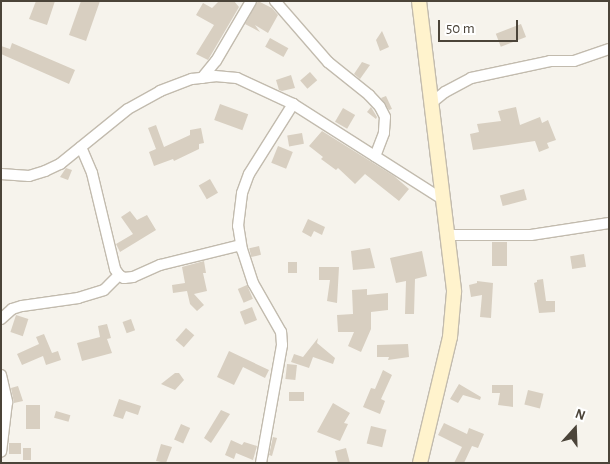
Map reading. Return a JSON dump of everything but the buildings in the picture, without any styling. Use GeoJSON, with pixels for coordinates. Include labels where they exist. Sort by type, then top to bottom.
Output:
{"type":"FeatureCollection","features":[{"type":"Feature","properties":{"kind":"street"},"geometry":{"type":"LineString","coordinates":[[202,78],[216,61],[251,1]]}},
{"type":"Feature","properties":{"kind":"street"},"geometry":{"type":"LineString","coordinates":[[275,1],[328,62],[369,95],[380,107],[385,117],[384,133],[375,156]]}},
{"type":"Feature","properties":{"kind":"street"},"geometry":{"type":"LineString","coordinates":[[419,1],[454,292],[450,337],[420,463]]}},
{"type":"Feature","properties":{"kind":"street"},"geometry":{"type":"LineString","coordinates":[[430,104],[445,92],[471,78],[550,61],[587,58],[609,49]]}},
{"type":"Feature","properties":{"kind":"street"},"geometry":{"type":"LineString","coordinates":[[1,174],[28,176],[60,164],[128,109],[160,91],[214,76],[238,78],[293,104],[442,199]]}},
{"type":"Feature","properties":{"kind":"street"},"geometry":{"type":"LineString","coordinates":[[261,463],[282,345],[281,332],[266,310],[253,283],[241,245],[238,226],[242,193],[257,160],[293,104]]}},
{"type":"Feature","properties":{"kind":"street"},"geometry":{"type":"LineString","coordinates":[[81,147],[92,173],[115,269],[119,275],[124,278],[133,277],[160,266],[241,245]]}},
{"type":"Feature","properties":{"kind":"street"},"geometry":{"type":"LineString","coordinates":[[447,235],[531,235],[609,223]]}},
{"type":"Feature","properties":{"kind":"street"},"geometry":{"type":"LineString","coordinates":[[1,319],[12,308],[78,298],[104,290],[119,275]]}},
{"type":"Feature","properties":{"kind":"street"},"geometry":{"type":"LineString","coordinates":[[1,375],[7,402],[1,452]]}}]}
